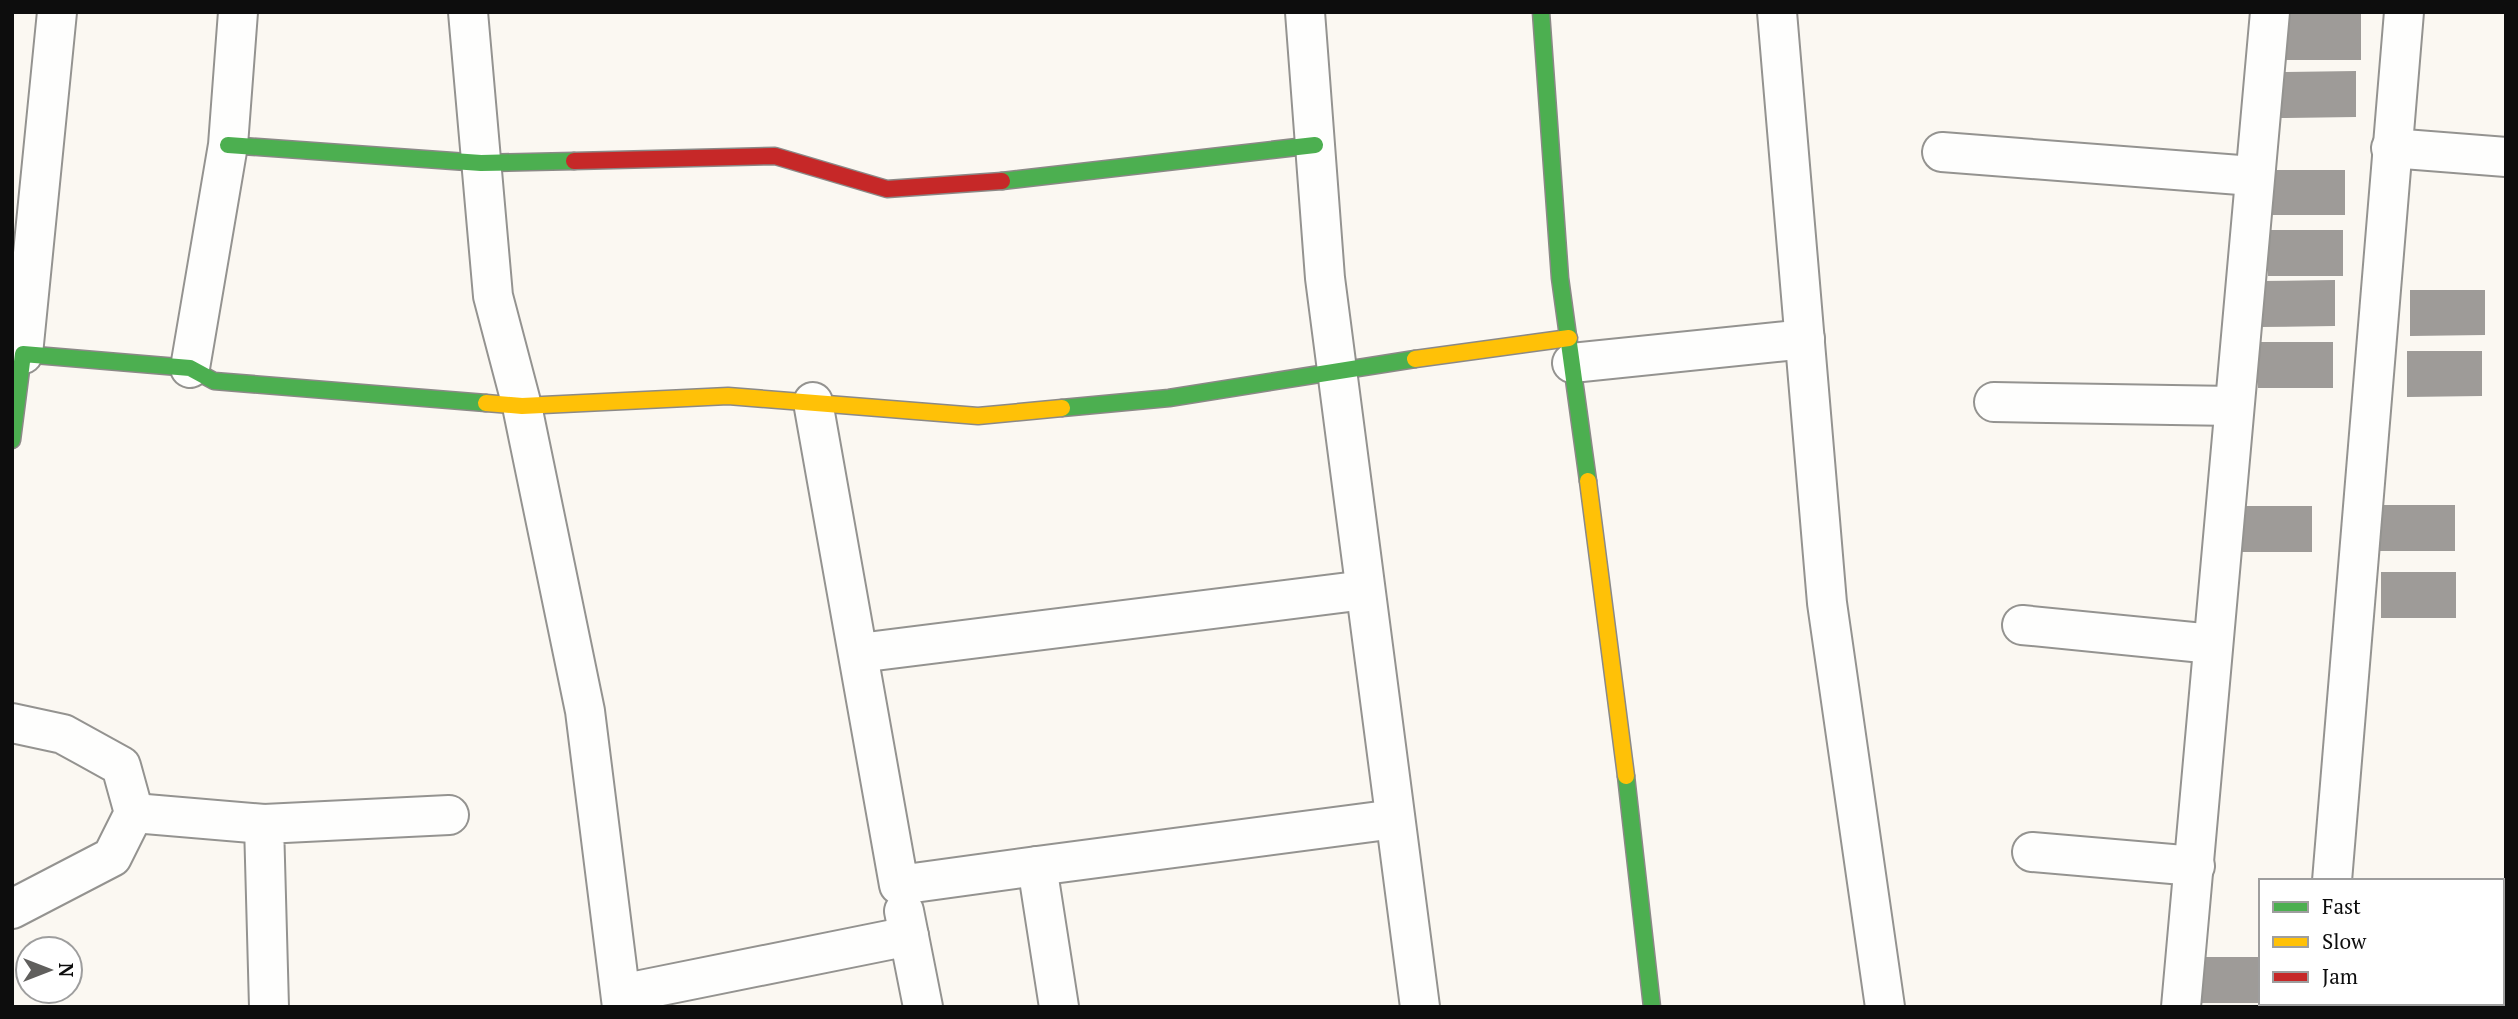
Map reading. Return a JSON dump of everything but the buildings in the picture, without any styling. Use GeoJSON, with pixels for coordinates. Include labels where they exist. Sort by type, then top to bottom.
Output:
{"type":"FeatureCollection","features":[{"type":"Feature","properties":{"kind":"street"},"geometry":{"type":"LineString","coordinates":[[12,440],[17,353],[57,12]]}},
{"type":"Feature","properties":{"kind":"street"},"geometry":{"type":"LineString","coordinates":[[190,368],[228,145],[238,12]]}},
{"type":"Feature","properties":{"kind":"street"},"geometry":{"type":"LineString","coordinates":[[468,12],[493,296],[522,406],[585,711],[622,1001],[909,936]]}},
{"type":"Feature","properties":{"kind":"street"},"geometry":{"type":"LineString","coordinates":[[1305,12],[1325,278],[1420,1007]]}},
{"type":"Feature","properties":{"kind":"street"},"geometry":{"type":"LineString","coordinates":[[1541,12],[1560,278],[1613,665],[1652,1007]]}},
{"type":"Feature","properties":{"kind":"street"},"geometry":{"type":"LineString","coordinates":[[1777,12],[1827,603],[1885,1007]]}},
{"type":"Feature","properties":{"kind":"street"},"geometry":{"type":"LineString","coordinates":[[2181,1007],[2253,176],[2270,12]]}},
{"type":"Feature","properties":{"kind":"street"},"geometry":{"type":"LineString","coordinates":[[2332,879],[2390,148],[2404,12]]}},
{"type":"Feature","properties":{"kind":"street"},"geometry":{"type":"LineString","coordinates":[[228,145],[481,163],[775,156],[887,189],[970,185],[1315,145]]}},
{"type":"Feature","properties":{"kind":"street"},"geometry":{"type":"LineString","coordinates":[[2390,148],[2506,157]]}},
{"type":"Feature","properties":{"kind":"street"},"geometry":{"type":"LineString","coordinates":[[1942,152],[2253,176]]}},
{"type":"Feature","properties":{"kind":"street"},"geometry":{"type":"LineString","coordinates":[[17,353],[190,368],[214,381],[522,406],[728,396],[978,416],[1168,398],[1337,370],[1570,351],[1805,339]]}},
{"type":"Feature","properties":{"kind":"street"},"geometry":{"type":"LineString","coordinates":[[813,402],[923,1007]]}},
{"type":"Feature","properties":{"kind":"street"},"geometry":{"type":"LineString","coordinates":[[1994,402],[2234,406]]}},
{"type":"Feature","properties":{"kind":"street"},"geometry":{"type":"LineString","coordinates":[[859,653],[1366,590]]}},
{"type":"Feature","properties":{"kind":"street"},"geometry":{"type":"LineString","coordinates":[[2022,625],[2213,645]]}},
{"type":"Feature","properties":{"kind":"street"},"geometry":{"type":"LineString","coordinates":[[12,723],[63,734],[121,766],[134,813],[111,857],[12,908]]}},
{"type":"Feature","properties":{"kind":"street"},"geometry":{"type":"LineString","coordinates":[[134,813],[264,824],[449,815]]}},
{"type":"Feature","properties":{"kind":"street"},"geometry":{"type":"LineString","coordinates":[[899,885],[1395,818]]}},
{"type":"Feature","properties":{"kind":"street"},"geometry":{"type":"LineString","coordinates":[[264,824],[269,1007]]}},
{"type":"Feature","properties":{"kind":"street"},"geometry":{"type":"LineString","coordinates":[[2032,852],[2195,866]]}},
{"type":"Feature","properties":{"kind":"street"},"geometry":{"type":"LineString","coordinates":[[1037,866],[1059,1007]]}},
{"type":"Feature","properties":{"kind":"traffic: fast"},"geometry":{"type":"LineString","coordinates":[[1541,12],[1560,278],[1588,481]]}},
{"type":"Feature","properties":{"kind":"traffic: fast"},"geometry":{"type":"LineString","coordinates":[[228,145],[481,163],[574,161]]}},
{"type":"Feature","properties":{"kind":"traffic: fast"},"geometry":{"type":"LineString","coordinates":[[1002,181],[1315,145]]}},
{"type":"Feature","properties":{"kind":"traffic: fast"},"geometry":{"type":"LineString","coordinates":[[12,440],[23,354],[190,368],[214,381],[486,403]]}},
{"type":"Feature","properties":{"kind":"traffic: fast"},"geometry":{"type":"LineString","coordinates":[[1062,408],[1169,398],[1415,359]]}},
{"type":"Feature","properties":{"kind":"traffic: fast"},"geometry":{"type":"LineString","coordinates":[[1626,776],[1652,1007]]}},
{"type":"Feature","properties":{"kind":"traffic: slow"},"geometry":{"type":"LineString","coordinates":[[1415,359],[1569,338]]}},
{"type":"Feature","properties":{"kind":"traffic: slow"},"geometry":{"type":"LineString","coordinates":[[486,403],[522,406],[728,396],[978,416],[1062,408]]}},
{"type":"Feature","properties":{"kind":"traffic: slow"},"geometry":{"type":"LineString","coordinates":[[1588,481],[1626,776]]}},
{"type":"Feature","properties":{"kind":"traffic: jam"},"geometry":{"type":"LineString","coordinates":[[574,161],[775,156],[887,189],[1002,181]]}}]}
